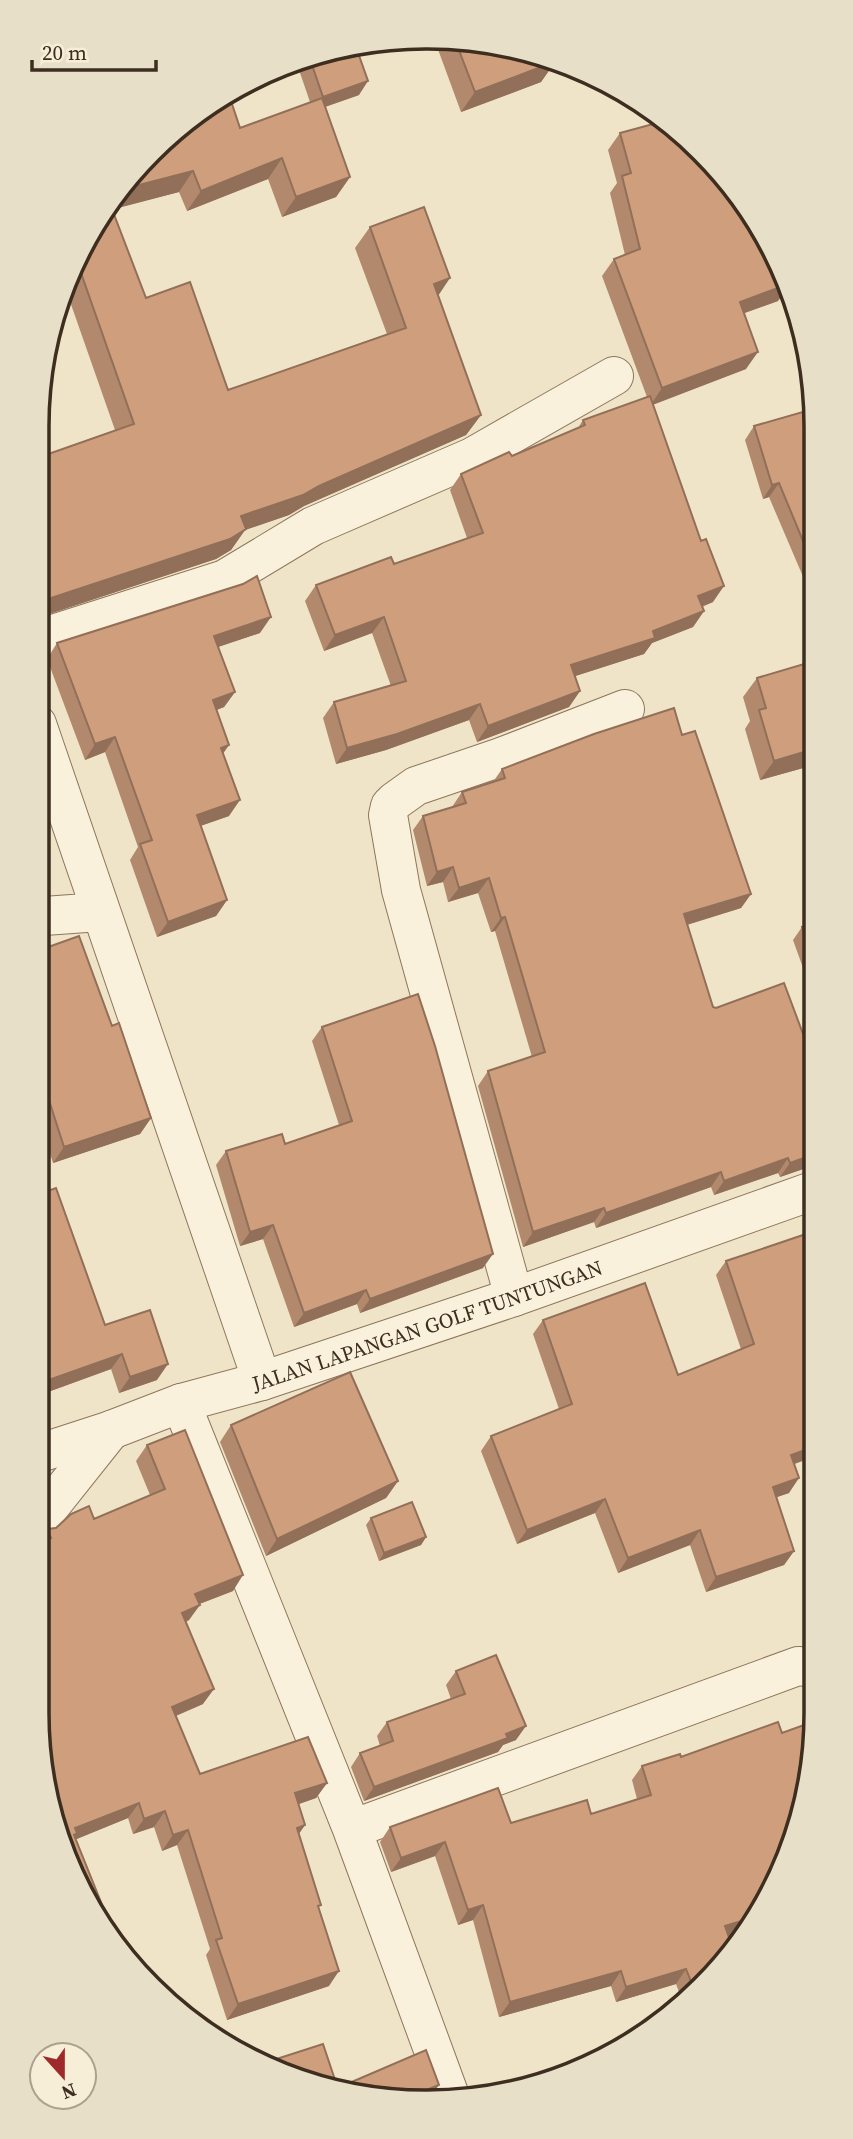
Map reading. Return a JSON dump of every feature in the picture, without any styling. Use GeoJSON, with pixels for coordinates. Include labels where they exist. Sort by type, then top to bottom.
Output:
{"type":"FeatureCollection","features":[{"type":"Feature","properties":{"kind":"street"},"geometry":{"type":"LineString","coordinates":[[49,635],[225,579],[313,526],[472,457],[614,376]]}},
{"type":"Feature","properties":{"kind":"street"},"geometry":{"type":"LineString","coordinates":[[514,1297],[401,890],[388,815],[390,806],[416,786],[625,709]]}},
{"type":"Feature","properties":{"kind":"street"},"geometry":{"type":"LineString","coordinates":[[49,760],[262,1381]]}},
{"type":"Feature","properties":{"kind":"street"},"geometry":{"type":"LineString","coordinates":[[49,916],[100,912]]}},
{"type":"Feature","properties":{"kind":"street","name":"JALAN LAPANGAN GOLF TUNTUNGAN"},"geometry":{"type":"LineString","coordinates":[[49,1450],[181,1403],[262,1381],[514,1297],[804,1194]]}},
{"type":"Feature","properties":{"kind":"street"},"geometry":{"type":"LineString","coordinates":[[181,1403],[352,1829],[447,2089]]}},
{"type":"Feature","properties":{"kind":"street"},"geometry":{"type":"LineString","coordinates":[[49,1508],[111,1430]]}},
{"type":"Feature","properties":{"kind":"street"},"geometry":{"type":"LineString","coordinates":[[352,1829],[798,1666],[804,1667]]}},
{"type":"Feature","properties":{"kind":"building"},"geometry":{"type":"Polygon","coordinates":[[[459,51],[500,56],[541,67],[475,92],[459,51]]]}},
{"type":"Feature","properties":{"kind":"building"},"geometry":{"type":"Polygon","coordinates":[[[359,55],[368,81],[323,97],[313,67],[359,55]]]}},
{"type":"Feature","properties":{"kind":"building"},"geometry":{"type":"Polygon","coordinates":[[[322,98],[350,177],[296,197],[282,158],[201,191],[193,171],[137,186],[178,143],[232,104],[240,128],[322,98]]]}},
{"type":"Feature","properties":{"kind":"building"},"geometry":{"type":"Polygon","coordinates":[[[652,124],[693,160],[740,217],[765,260],[777,288],[740,302],[758,352],[662,388],[614,259],[640,249],[622,176],[631,173],[620,133],[652,124]]]}},
{"type":"Feature","properties":{"kind":"building"},"geometry":{"type":"Polygon","coordinates":[[[424,207],[450,278],[434,284],[481,415],[303,495],[241,516],[246,529],[230,539],[49,599],[49,454],[134,424],[81,274],[114,215],[146,298],[190,282],[228,390],[406,328],[370,227],[424,207]]]}},
{"type":"Feature","properties":{"kind":"building"},"geometry":{"type":"Polygon","coordinates":[[[650,396],[701,541],[706,539],[724,586],[698,596],[704,611],[653,631],[655,638],[571,665],[580,691],[488,726],[480,704],[397,734],[347,748],[334,702],[406,681],[384,617],[335,635],[316,585],[391,557],[394,564],[483,533],[461,474],[509,452],[512,456],[585,425],[583,420],[650,396]]]}},
{"type":"Feature","properties":{"kind":"building"},"geometry":{"type":"Polygon","coordinates":[[[803,412],[804,543],[779,483],[772,485],[754,426],[803,412]]]}},
{"type":"Feature","properties":{"kind":"building"},"geometry":{"type":"Polygon","coordinates":[[[257,576],[271,617],[214,636],[235,692],[213,700],[229,745],[221,748],[240,800],[197,815],[227,900],[168,922],[140,844],[152,840],[115,737],[95,744],[57,643],[243,584],[257,576]]]}},
{"type":"Feature","properties":{"kind":"building"},"geometry":{"type":"Polygon","coordinates":[[[804,664],[804,752],[774,761],[759,710],[766,708],[757,678],[804,664]]]}},
{"type":"Feature","properties":{"kind":"building"},"geometry":{"type":"Polygon","coordinates":[[[674,708],[682,735],[695,731],[751,894],[684,914],[713,1007],[784,983],[804,1037],[804,1158],[790,1163],[788,1158],[724,1181],[721,1172],[606,1213],[604,1208],[533,1232],[488,1071],[545,1052],[505,917],[501,918],[489,878],[459,888],[453,867],[437,872],[423,816],[466,803],[462,792],[505,778],[502,769],[594,734],[674,708]]]}},
{"type":"Feature","properties":{"kind":"building"},"geometry":{"type":"Polygon","coordinates":[[[79,936],[112,1026],[119,1023],[151,1118],[64,1147],[49,1100],[49,947],[79,936]]]}},
{"type":"Feature","properties":{"kind":"building"},"geometry":{"type":"Polygon","coordinates":[[[418,994],[493,1254],[370,1299],[366,1290],[304,1313],[273,1225],[250,1232],[226,1151],[282,1134],[285,1144],[352,1121],[322,1027],[418,994]]]}},
{"type":"Feature","properties":{"kind":"building"},"geometry":{"type":"Polygon","coordinates":[[[56,1188],[105,1325],[150,1310],[168,1364],[130,1377],[122,1354],[49,1380],[49,1191],[56,1188]]]}},
{"type":"Feature","properties":{"kind":"building"},"geometry":{"type":"Polygon","coordinates":[[[804,1235],[804,1450],[791,1455],[799,1478],[773,1487],[794,1551],[716,1577],[700,1530],[628,1558],[605,1499],[527,1530],[491,1436],[572,1404],[543,1320],[645,1283],[678,1375],[754,1344],[726,1261],[804,1235]]]}},
{"type":"Feature","properties":{"kind":"building"},"geometry":{"type":"Polygon","coordinates":[[[350,1372],[398,1481],[277,1539],[231,1425],[350,1372]]]}},
{"type":"Feature","properties":{"kind":"building"},"geometry":{"type":"Polygon","coordinates":[[[185,1430],[243,1575],[195,1594],[200,1605],[182,1613],[214,1689],[172,1707],[200,1774],[308,1737],[327,1783],[295,1793],[305,1825],[297,1828],[339,1971],[238,2004],[216,1940],[222,1938],[188,1830],[173,1835],[165,1811],[144,1819],[139,1803],[75,1828],[77,1833],[74,1835],[102,1904],[69,1834],[52,1762],[49,1712],[49,1529],[56,1528],[71,1514],[89,1506],[94,1519],[165,1489],[147,1445],[185,1430]]]}},
{"type":"Feature","properties":{"kind":"building"},"geometry":{"type":"Polygon","coordinates":[[[412,1502],[426,1537],[384,1553],[371,1518],[412,1502]]]}},
{"type":"Feature","properties":{"kind":"building"},"geometry":{"type":"Polygon","coordinates":[[[496,1655],[526,1726],[506,1734],[508,1738],[374,1787],[360,1753],[393,1741],[387,1722],[465,1694],[456,1671],[496,1655]]]}},
{"type":"Feature","properties":{"kind":"building"},"geometry":{"type":"Polygon","coordinates":[[[778,1722],[782,1733],[803,1725],[797,1786],[784,1834],[765,1879],[740,1921],[725,1926],[729,1938],[691,1981],[686,1969],[626,1987],[621,1971],[510,2002],[483,1905],[468,1910],[445,1842],[401,1858],[390,1827],[498,1788],[511,1823],[587,1800],[591,1814],[651,1795],[642,1766],[680,1754],[681,1757],[778,1722]]]}},
{"type":"Feature","properties":{"kind":"building"},"geometry":{"type":"Polygon","coordinates":[[[323,2044],[334,2078],[305,2070],[277,2059],[323,2044]]]}},
{"type":"Feature","properties":{"kind":"building"},"geometry":{"type":"Polygon","coordinates":[[[426,2050],[439,2085],[426,2090],[351,2082],[426,2050]]]}}]}
